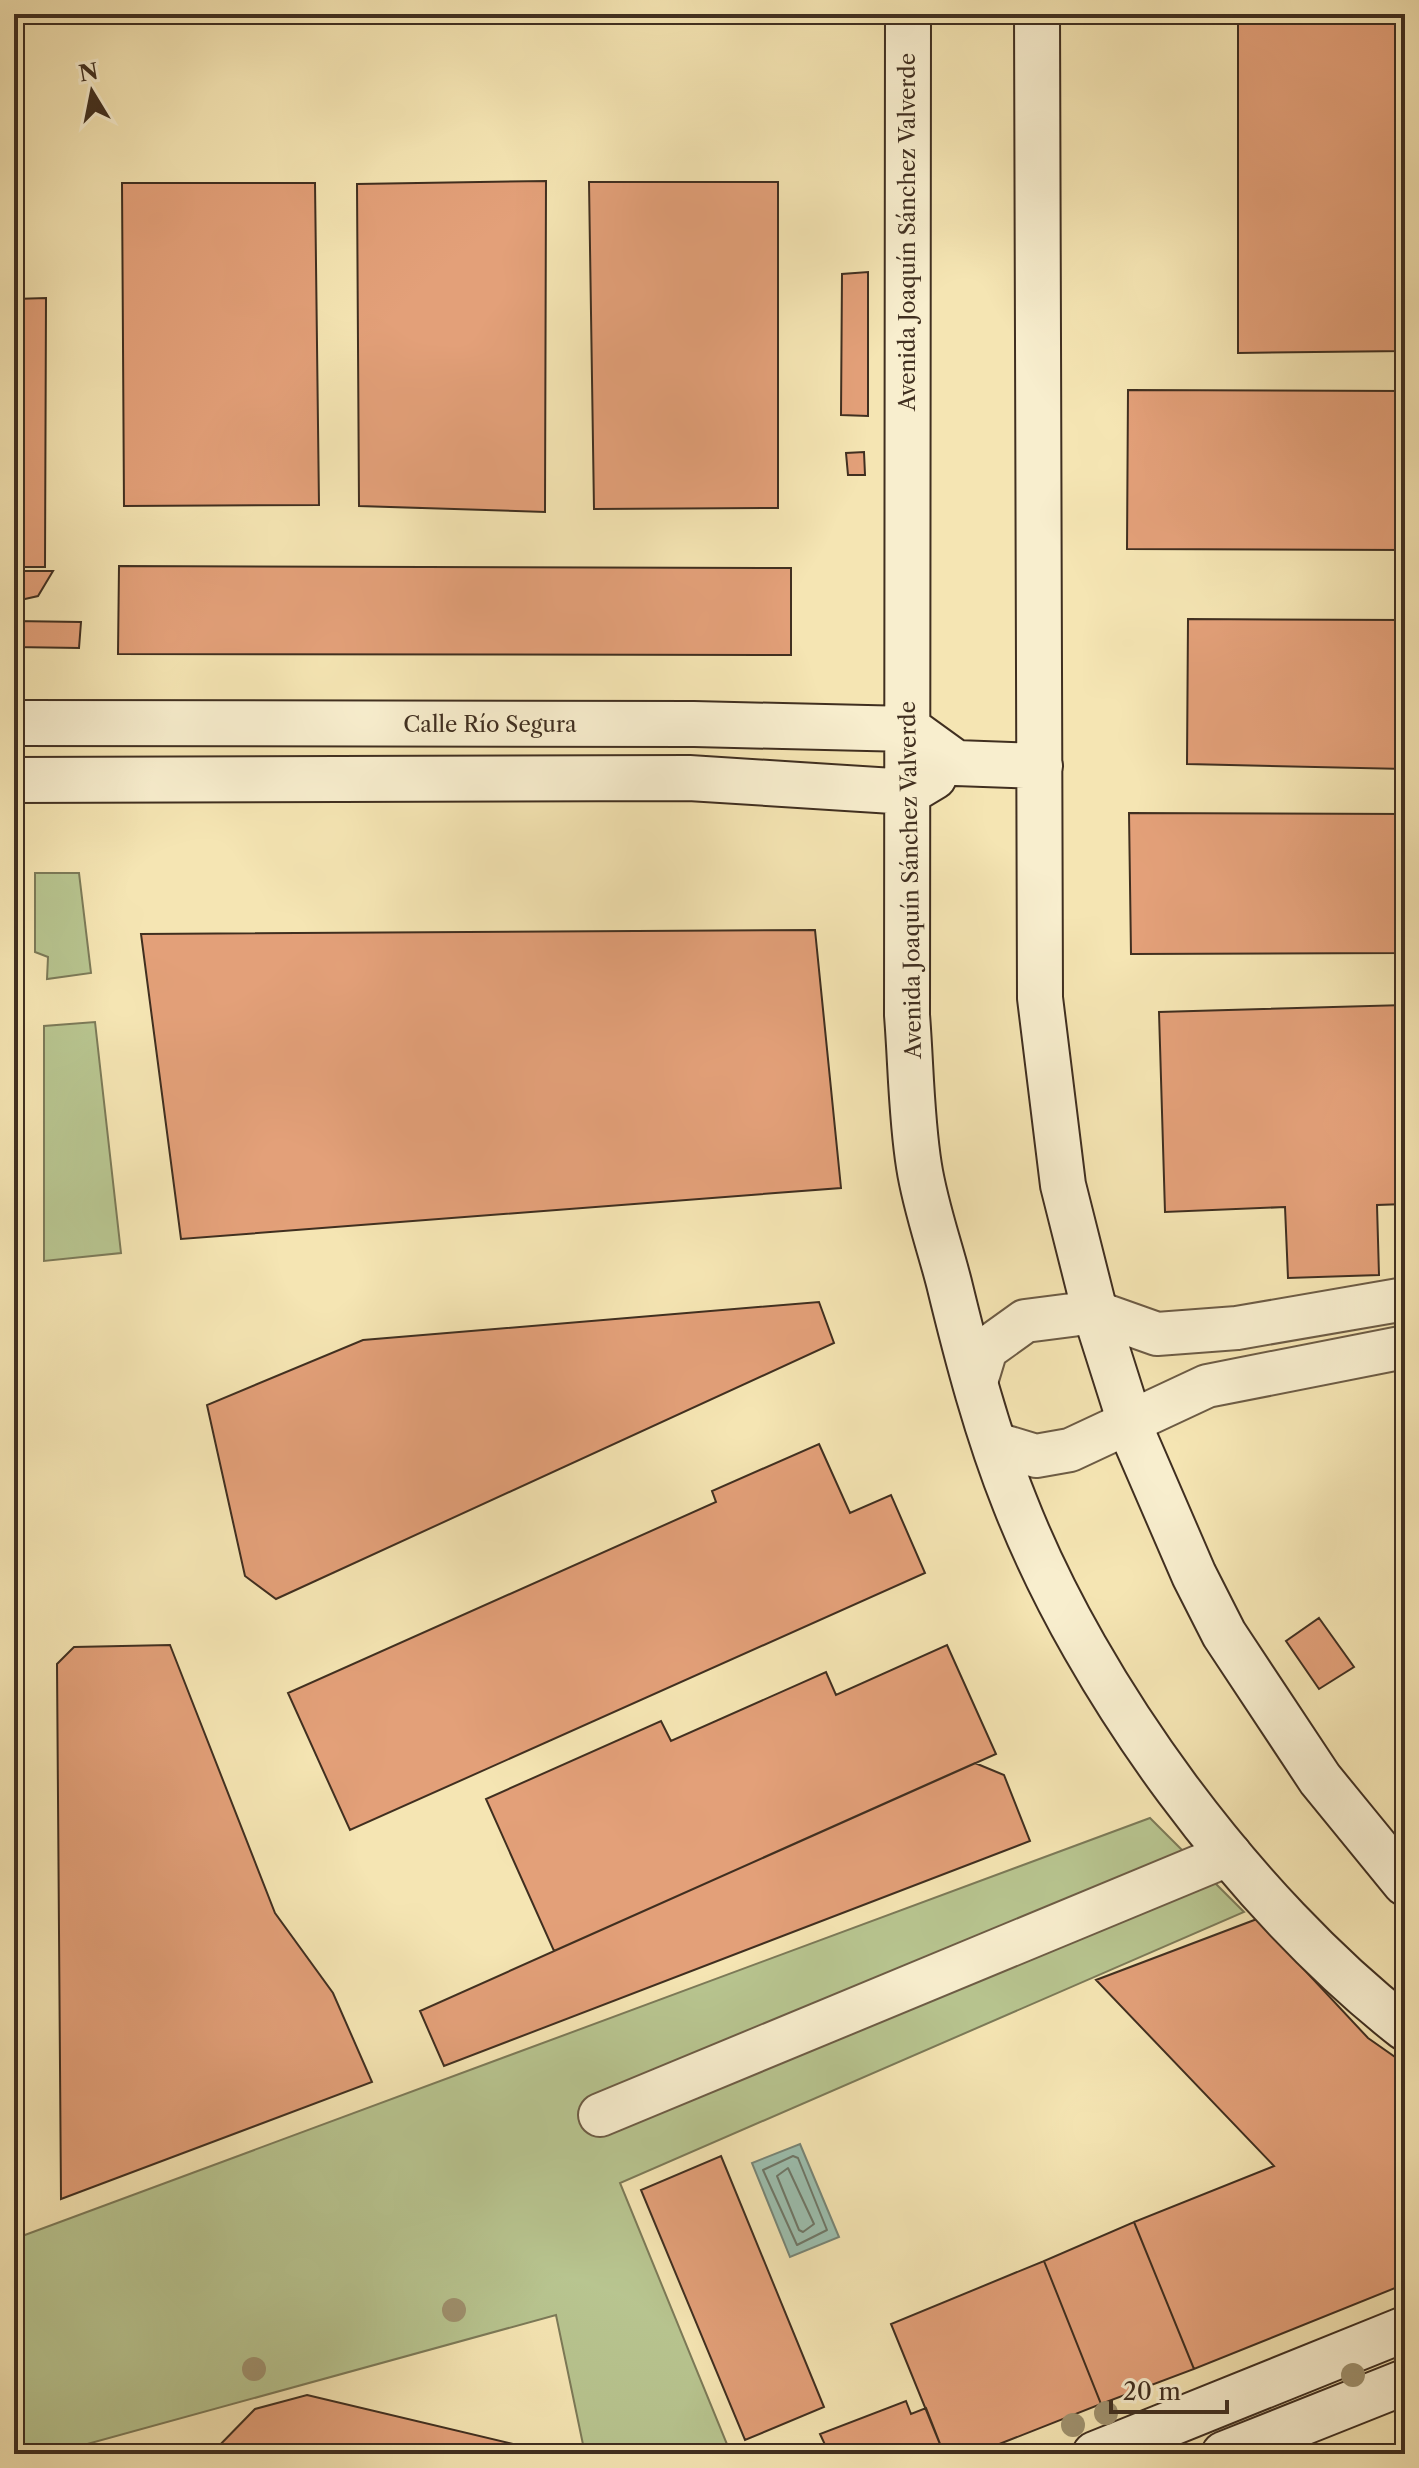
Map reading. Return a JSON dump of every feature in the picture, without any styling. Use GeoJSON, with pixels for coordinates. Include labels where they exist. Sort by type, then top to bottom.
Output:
{"type":"FeatureCollection","features":[{"type":"Feature","properties":{"kind":"main road","name":"Avenida Joaquín Sánchez Valverde"},"geometry":{"type":"LineString","coordinates":[[908,14],[907,1015],[919,1166],[976,1382],[1014,1502],[1059,1601],[1121,1707],[1230,1854],[1294,1926],[1405,2028]]}},
{"type":"Feature","properties":{"kind":"main road"},"geometry":{"type":"LineString","coordinates":[[1037,14],[1040,998],[1063,1185],[1095,1312],[1136,1441],[1194,1575],[1224,1634],[1320,1779],[1405,1883]]}},
{"type":"Feature","properties":{"kind":"main road"},"geometry":{"type":"LineString","coordinates":[[694,724],[860,707],[874,697],[906,650]]}},
{"type":"Feature","properties":{"kind":"main road"},"geometry":{"type":"LineString","coordinates":[[17,723],[16,780],[689,778],[909,762],[1040,766]]}},
{"type":"Feature","properties":{"kind":"main road","name":"Calle Río Segura"},"geometry":{"type":"LineString","coordinates":[[17,723],[694,724],[909,762]]}},
{"type":"Feature","properties":{"kind":"main road"},"geometry":{"type":"LineString","coordinates":[[1095,2454],[1405,2329]]}},
{"type":"Feature","properties":{"kind":"main road"},"geometry":{"type":"LineString","coordinates":[[1224,2454],[1405,2382]]}},
{"type":"Feature","properties":{"kind":"street"},"geometry":{"type":"LineString","coordinates":[[976,1382],[986,1349],[1025,1321],[1095,1312],[1157,1334],[1237,1328],[1405,1299]]}},
{"type":"Feature","properties":{"kind":"street"},"geometry":{"type":"LineString","coordinates":[[996,1444],[1036,1456],[1070,1450],[1207,1386],[1405,1347]]}},
{"type":"Feature","properties":{"kind":"street"},"geometry":{"type":"LineString","coordinates":[[600,2115],[1230,1854]]}},
{"type":"Feature","properties":{"kind":"green space"},"geometry":{"type":"Polygon","coordinates":[[[35,873],[79,873],[91,973],[47,979],[48,957],[35,952],[35,873]]]}},
{"type":"Feature","properties":{"kind":"green space"},"geometry":{"type":"Polygon","coordinates":[[[95,1022],[121,1253],[44,1261],[44,1026],[95,1022]]]}},
{"type":"Feature","properties":{"kind":"green space"},"geometry":{"type":"Polygon","coordinates":[[[1150,1818],[1244,1912],[620,2183],[731,2454],[585,2454],[556,2315],[51,2454],[14,2454],[14,2239],[1150,1818]]]}},
{"type":"Feature","properties":{"kind":"water"},"geometry":{"type":"Polygon","coordinates":[[[800,2144],[839,2237],[790,2257],[752,2163],[800,2144]]]}},
{"type":"Feature","properties":{"kind":"building"},"geometry":{"type":"Polygon","coordinates":[[[1238,14],[1405,14],[1405,351],[1238,353],[1238,14]]]}},
{"type":"Feature","properties":{"kind":"building"},"geometry":{"type":"Polygon","coordinates":[[[546,181],[545,512],[359,506],[357,184],[546,181]]]}},
{"type":"Feature","properties":{"kind":"building"},"geometry":{"type":"Polygon","coordinates":[[[589,182],[778,182],[778,508],[594,509],[589,182]]]}},
{"type":"Feature","properties":{"kind":"building"},"geometry":{"type":"Polygon","coordinates":[[[122,183],[315,183],[319,505],[124,506],[122,183]]]}},
{"type":"Feature","properties":{"kind":"building"},"geometry":{"type":"Polygon","coordinates":[[[868,272],[868,416],[841,415],[842,274],[868,272]]]}},
{"type":"Feature","properties":{"kind":"building"},"geometry":{"type":"Polygon","coordinates":[[[46,298],[45,567],[14,567],[14,299],[46,298]]]}},
{"type":"Feature","properties":{"kind":"building"},"geometry":{"type":"Polygon","coordinates":[[[1128,390],[1405,391],[1405,550],[1127,549],[1128,390]]]}},
{"type":"Feature","properties":{"kind":"building"},"geometry":{"type":"Polygon","coordinates":[[[864,452],[865,475],[848,475],[846,453],[864,452]]]}},
{"type":"Feature","properties":{"kind":"building"},"geometry":{"type":"Polygon","coordinates":[[[119,566],[791,568],[791,655],[118,654],[119,566]]]}},
{"type":"Feature","properties":{"kind":"building"},"geometry":{"type":"Polygon","coordinates":[[[14,571],[53,571],[38,596],[14,599],[14,571]]]}},
{"type":"Feature","properties":{"kind":"building"},"geometry":{"type":"Polygon","coordinates":[[[1188,619],[1405,620],[1405,769],[1187,764],[1188,619]]]}},
{"type":"Feature","properties":{"kind":"building"},"geometry":{"type":"Polygon","coordinates":[[[14,621],[81,622],[79,648],[14,647],[14,621]]]}},
{"type":"Feature","properties":{"kind":"building"},"geometry":{"type":"Polygon","coordinates":[[[1129,813],[1405,814],[1405,953],[1131,954],[1129,813]]]}},
{"type":"Feature","properties":{"kind":"building"},"geometry":{"type":"Polygon","coordinates":[[[815,930],[841,1188],[181,1239],[141,934],[815,930]]]}},
{"type":"Feature","properties":{"kind":"building"},"geometry":{"type":"Polygon","coordinates":[[[1405,1005],[1405,1204],[1377,1205],[1379,1275],[1288,1278],[1285,1207],[1165,1212],[1159,1012],[1405,1005]]]}},
{"type":"Feature","properties":{"kind":"building"},"geometry":{"type":"Polygon","coordinates":[[[819,1302],[834,1343],[276,1599],[245,1576],[207,1405],[363,1340],[819,1302]]]}},
{"type":"Feature","properties":{"kind":"building"},"geometry":{"type":"Polygon","coordinates":[[[819,1444],[850,1513],[891,1495],[925,1573],[350,1830],[288,1693],[716,1502],[712,1491],[819,1444]]]}},
{"type":"Feature","properties":{"kind":"building"},"geometry":{"type":"Polygon","coordinates":[[[1319,1618],[1354,1667],[1319,1689],[1286,1641],[1319,1618]]]}},
{"type":"Feature","properties":{"kind":"building"},"geometry":{"type":"Polygon","coordinates":[[[170,1645],[275,1913],[333,1993],[372,2082],[61,2199],[57,1664],[74,1647],[170,1645]]]}},
{"type":"Feature","properties":{"kind":"building"},"geometry":{"type":"Polygon","coordinates":[[[947,1645],[996,1754],[554,1951],[486,1799],[661,1721],[671,1741],[826,1672],[836,1695],[947,1645]]]}},
{"type":"Feature","properties":{"kind":"building"},"geometry":{"type":"Polygon","coordinates":[[[975,1763],[1004,1775],[1030,1841],[444,2066],[420,2011],[975,1763]]]}},
{"type":"Feature","properties":{"kind":"building"},"geometry":{"type":"Polygon","coordinates":[[[1257,1919],[1368,2038],[1405,2064],[1405,2284],[1194,2369],[1134,2222],[1274,2166],[1096,1980],[1257,1919]]]}},
{"type":"Feature","properties":{"kind":"building"},"geometry":{"type":"Polygon","coordinates":[[[721,2156],[824,2407],[745,2440],[641,2190],[721,2156]]]}},
{"type":"Feature","properties":{"kind":"building"},"geometry":{"type":"Polygon","coordinates":[[[1134,2222],[1194,2369],[1101,2404],[1044,2261],[1134,2222]]]}},
{"type":"Feature","properties":{"kind":"building"},"geometry":{"type":"Polygon","coordinates":[[[1044,2261],[1101,2404],[974,2454],[944,2454],[891,2324],[1044,2261]]]}},
{"type":"Feature","properties":{"kind":"building"},"geometry":{"type":"Polygon","coordinates":[[[307,2395],[513,2444],[510,2454],[211,2454],[255,2409],[307,2395]]]}},
{"type":"Feature","properties":{"kind":"building"},"geometry":{"type":"Polygon","coordinates":[[[906,2401],[911,2414],[926,2408],[944,2454],[813,2454],[827,2449],[820,2434],[906,2401]]]}}]}
